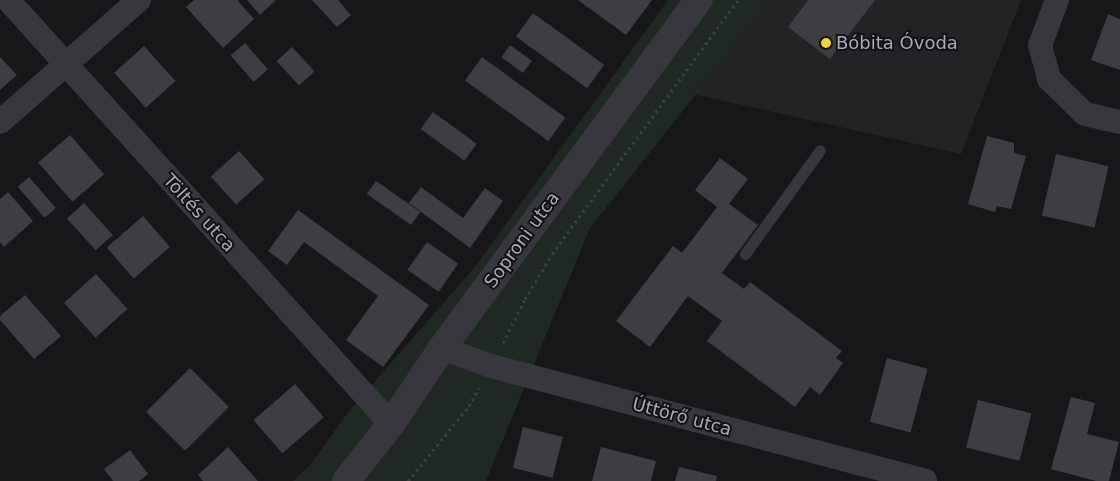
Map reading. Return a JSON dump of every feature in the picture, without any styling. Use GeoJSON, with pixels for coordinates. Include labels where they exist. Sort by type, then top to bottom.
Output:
{"type":"FeatureCollection","features":[{"type":"Feature","properties":{"kind":"street","name":"Töltés utca"},"geometry":{"type":"LineString","coordinates":[[8,0],[391,424]]}},
{"type":"Feature","properties":{"kind":"street"},"geometry":{"type":"LineString","coordinates":[[0,122],[139,0]]}},
{"type":"Feature","properties":{"kind":"street","name":"Soproni utca"},"geometry":{"type":"LineString","coordinates":[[346,481],[391,424],[442,348],[699,0]]}},
{"type":"Feature","properties":{"kind":"street"},"geometry":{"type":"LineString","coordinates":[[1057,0],[1040,45],[1048,79],[1084,114],[1120,122]]}},
{"type":"Feature","properties":{"kind":"street","name":"Úttörő utca"},"geometry":{"type":"LineString","coordinates":[[442,348],[491,366],[925,481]]}},
{"type":"Feature","properties":{"kind":"lane"},"geometry":{"type":"LineString","coordinates":[[745,254],[820,150]]}},
{"type":"Feature","properties":{"kind":"path"},"geometry":{"type":"LineString","coordinates":[[408,481],[469,406],[524,300],[552,254],[738,0]]}},
{"type":"Feature","properties":{"kind":"shaded area"},"geometry":{"type":"Polygon","coordinates":[[[668,0],[771,0],[590,228],[486,481],[293,481],[310,465],[349,411],[474,268],[668,0]]]}},
{"type":"Feature","properties":{"kind":"shaded area"},"geometry":{"type":"Polygon","coordinates":[[[750,0],[1021,0],[961,154],[684,92],[750,0]]]}},
{"type":"Feature","properties":{"kind":"building"},"geometry":{"type":"Polygon","coordinates":[[[194,0],[237,0],[254,19],[223,48],[186,7],[194,0]]]}},
{"type":"Feature","properties":{"kind":"building"},"geometry":{"type":"Polygon","coordinates":[[[247,0],[276,0],[260,15],[247,0]]]}},
{"type":"Feature","properties":{"kind":"building"},"geometry":{"type":"Polygon","coordinates":[[[312,0],[338,0],[351,15],[337,27],[312,0]]]}},
{"type":"Feature","properties":{"kind":"building"},"geometry":{"type":"Polygon","coordinates":[[[578,0],[652,0],[626,35],[578,0]]]}},
{"type":"Feature","properties":{"kind":"building","name":"Bóbita Óvoda"},"geometry":{"type":"Polygon","coordinates":[[[808,0],[875,0],[830,59],[788,27],[808,0]]]}},
{"type":"Feature","properties":{"kind":"building"},"geometry":{"type":"Polygon","coordinates":[[[533,13],[604,65],[587,88],[516,36],[533,13]]]}},
{"type":"Feature","properties":{"kind":"building"},"geometry":{"type":"Polygon","coordinates":[[[1108,14],[1120,19],[1120,70],[1091,60],[1108,14]]]}},
{"type":"Feature","properties":{"kind":"building"},"geometry":{"type":"Polygon","coordinates":[[[245,43],[268,69],[254,82],[231,55],[245,43]]]}},
{"type":"Feature","properties":{"kind":"building"},"geometry":{"type":"Polygon","coordinates":[[[510,45],[532,61],[523,73],[501,57],[510,45]]]}},
{"type":"Feature","properties":{"kind":"building"},"geometry":{"type":"Polygon","coordinates":[[[144,46],[175,81],[146,108],[114,73],[144,46]]]}},
{"type":"Feature","properties":{"kind":"building"},"geometry":{"type":"Polygon","coordinates":[[[292,47],[315,71],[299,85],[277,61],[292,47]]]}},
{"type":"Feature","properties":{"kind":"building"},"geometry":{"type":"Polygon","coordinates":[[[0,57],[17,75],[0,90],[0,57]]]}},
{"type":"Feature","properties":{"kind":"building"},"geometry":{"type":"Polygon","coordinates":[[[482,57],[565,118],[548,141],[465,80],[482,57]]]}},
{"type":"Feature","properties":{"kind":"building"},"geometry":{"type":"Polygon","coordinates":[[[433,112],[477,144],[464,161],[421,129],[433,112]]]}},
{"type":"Feature","properties":{"kind":"building"},"geometry":{"type":"Polygon","coordinates":[[[70,135],[104,174],[72,202],[38,163],[70,135]]]}},
{"type":"Feature","properties":{"kind":"building"},"geometry":{"type":"Polygon","coordinates":[[[987,136],[1014,143],[1014,153],[1026,156],[1011,209],[997,206],[995,212],[968,204],[987,136]]]}},
{"type":"Feature","properties":{"kind":"building"},"geometry":{"type":"Polygon","coordinates":[[[239,151],[264,179],[236,205],[211,176],[239,151]]]}},
{"type":"Feature","properties":{"kind":"building"},"geometry":{"type":"Polygon","coordinates":[[[1056,154],[1109,166],[1094,228],[1042,215],[1056,154]]]}},
{"type":"Feature","properties":{"kind":"building"},"geometry":{"type":"Polygon","coordinates":[[[720,158],[748,179],[729,204],[758,225],[722,273],[744,289],[750,282],[842,351],[836,358],[843,363],[820,395],[810,387],[795,407],[707,341],[722,321],[688,296],[650,347],[616,321],[673,246],[682,253],[717,207],[695,190],[720,158]]]}},
{"type":"Feature","properties":{"kind":"building"},"geometry":{"type":"Polygon","coordinates":[[[29,177],[56,208],[45,218],[18,187],[29,177]]]}},
{"type":"Feature","properties":{"kind":"building"},"geometry":{"type":"Polygon","coordinates":[[[376,181],[420,212],[411,225],[367,194],[376,181]]]}},
{"type":"Feature","properties":{"kind":"building"},"geometry":{"type":"Polygon","coordinates":[[[421,187],[463,218],[485,188],[503,201],[470,248],[409,203],[421,187]]]}},
{"type":"Feature","properties":{"kind":"building"},"geometry":{"type":"Polygon","coordinates":[[[8,192],[33,221],[4,247],[0,242],[0,199],[8,192]]]}},
{"type":"Feature","properties":{"kind":"building"},"geometry":{"type":"Polygon","coordinates":[[[84,203],[113,235],[96,250],[67,218],[84,203]]]}},
{"type":"Feature","properties":{"kind":"building"},"geometry":{"type":"Polygon","coordinates":[[[298,210],[429,305],[383,367],[346,340],[378,296],[304,242],[287,265],[268,251],[298,210]]]}},
{"type":"Feature","properties":{"kind":"building"},"geometry":{"type":"Polygon","coordinates":[[[143,216],[170,247],[134,278],[107,247],[143,216]]]}},
{"type":"Feature","properties":{"kind":"building"},"geometry":{"type":"Polygon","coordinates":[[[427,242],[458,264],[439,292],[407,270],[427,242]]]}},
{"type":"Feature","properties":{"kind":"building"},"geometry":{"type":"Polygon","coordinates":[[[96,274],[127,309],[95,338],[64,303],[96,274]]]}},
{"type":"Feature","properties":{"kind":"building"},"geometry":{"type":"Polygon","coordinates":[[[25,295],[61,336],[34,359],[0,320],[0,316],[25,295]]]}},
{"type":"Feature","properties":{"kind":"building"},"geometry":{"type":"Polygon","coordinates":[[[887,358],[928,369],[910,433],[870,422],[887,358]]]}},
{"type":"Feature","properties":{"kind":"building"},"geometry":{"type":"Polygon","coordinates":[[[190,368],[229,407],[185,451],[146,412],[190,368]]]}},
{"type":"Feature","properties":{"kind":"building"},"geometry":{"type":"Polygon","coordinates":[[[295,384],[324,417],[282,453],[253,420],[295,384]]]}},
{"type":"Feature","properties":{"kind":"building"},"geometry":{"type":"Polygon","coordinates":[[[1071,397],[1095,403],[1087,434],[1119,442],[1109,481],[1096,481],[1051,469],[1071,397]]]}},
{"type":"Feature","properties":{"kind":"building"},"geometry":{"type":"Polygon","coordinates":[[[978,400],[1031,413],[1020,461],[966,448],[978,400]]]}},
{"type":"Feature","properties":{"kind":"building"},"geometry":{"type":"Polygon","coordinates":[[[523,427],[563,437],[553,478],[513,468],[523,427]]]}},
{"type":"Feature","properties":{"kind":"building"},"geometry":{"type":"Polygon","coordinates":[[[228,447],[258,481],[203,481],[198,475],[228,447]]]}},
{"type":"Feature","properties":{"kind":"building"},"geometry":{"type":"Polygon","coordinates":[[[601,447],[656,461],[651,481],[592,481],[601,447]]]}},
{"type":"Feature","properties":{"kind":"building"},"geometry":{"type":"Polygon","coordinates":[[[130,450],[148,474],[139,481],[113,481],[104,469],[130,450]]]}},
{"type":"Feature","properties":{"kind":"building"},"geometry":{"type":"Polygon","coordinates":[[[679,467],[717,476],[716,481],[675,481],[679,467]]]}},
{"type":"Feature","properties":{"kind":"place","name":"Bóbita Óvoda"},"geometry":{"type":"Point","coordinates":[826,43]}}]}
